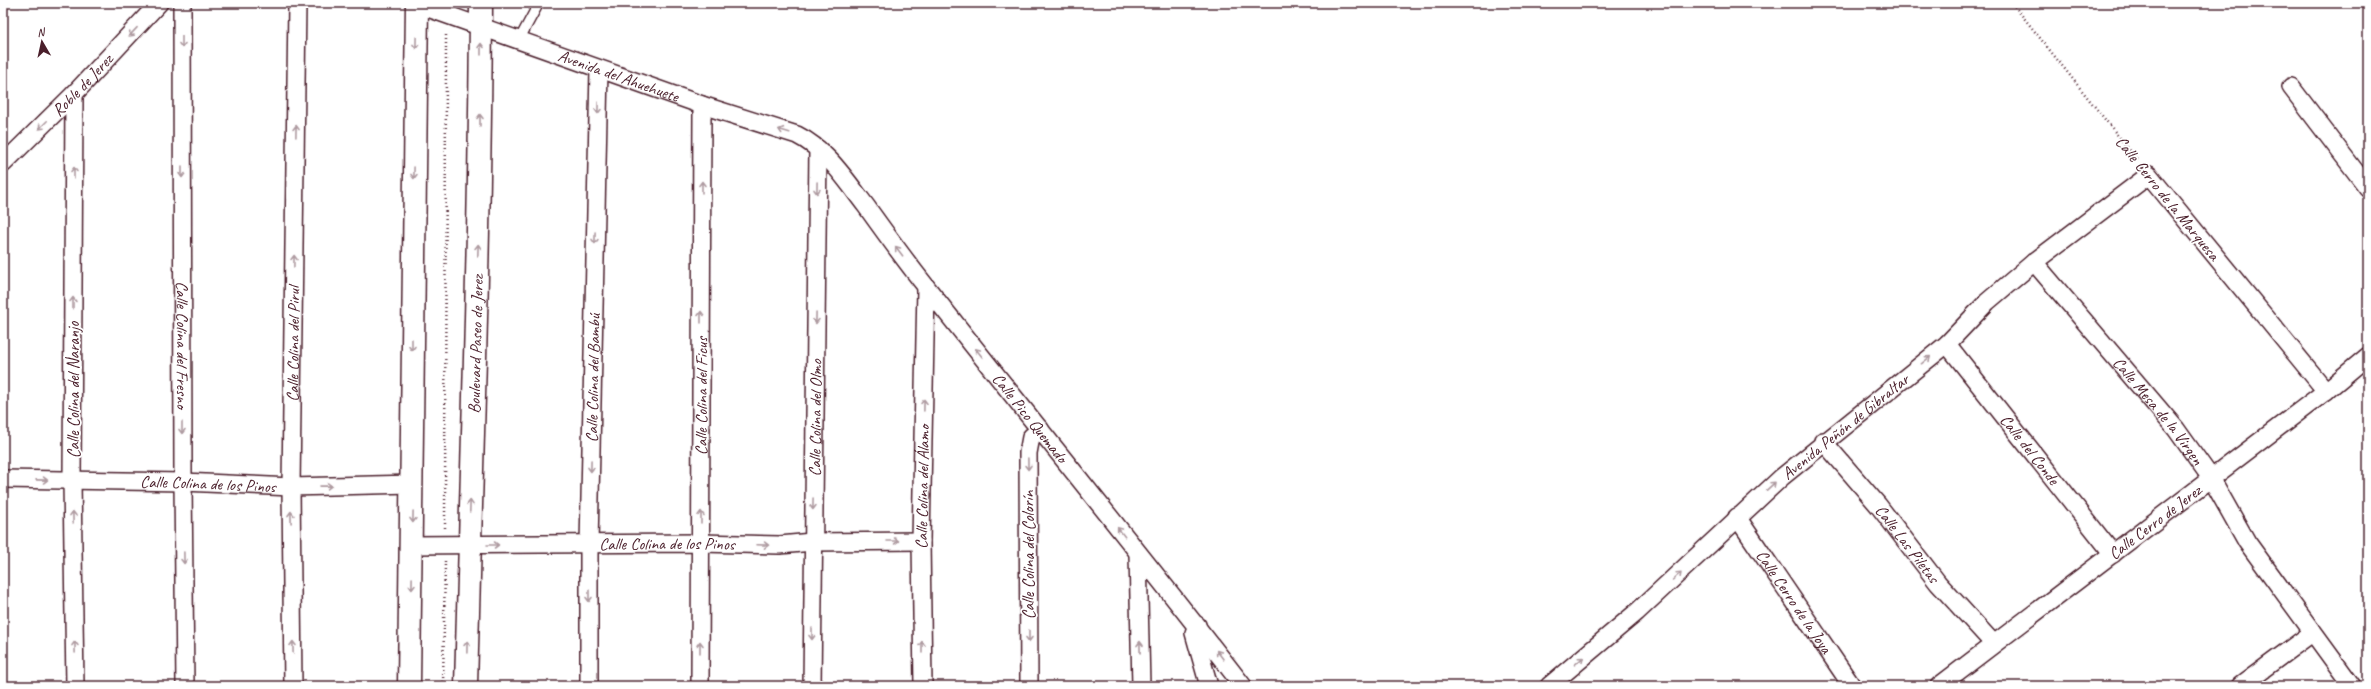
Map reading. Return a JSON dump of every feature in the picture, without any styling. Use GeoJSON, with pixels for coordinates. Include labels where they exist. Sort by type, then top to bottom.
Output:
{"type":"FeatureCollection","features":[{"type":"Feature","properties":{"kind":"main road"},"geometry":{"type":"LineString","coordinates":[[409,686],[413,484],[412,306],[416,3]]}},
{"type":"Feature","properties":{"kind":"main road","name":"Boulevard Paseo de Jerez"},"geometry":{"type":"LineString","coordinates":[[466,686],[468,545],[480,206],[481,3]]}},
{"type":"Feature","properties":{"kind":"street","name":"Roble de Jerez"},"geometry":{"type":"LineString","coordinates":[[3,164],[74,94],[159,3]]}},
{"type":"Feature","properties":{"kind":"street","name":"Calle Colina del Fresno"},"geometry":{"type":"LineString","coordinates":[[182,3],[182,482],[185,686]]}},
{"type":"Feature","properties":{"kind":"street","name":"Calle Colina del Pirul"},"geometry":{"type":"LineString","coordinates":[[293,686],[291,487],[297,3]]}},
{"type":"Feature","properties":{"kind":"street","name":"Avenida del Ahuehuete"},"geometry":{"type":"LineString","coordinates":[[416,3],[702,105],[797,135],[811,142],[818,149]]}},
{"type":"Feature","properties":{"kind":"street","name":"Calle Colina del Bambú"},"geometry":{"type":"LineString","coordinates":[[589,686],[589,545],[599,69]]}},
{"type":"Feature","properties":{"kind":"street"},"geometry":{"type":"LineString","coordinates":[[2291,87],[2368,188]]}},
{"type":"Feature","properties":{"kind":"street","name":"Calle Colina del Naranjo"},"geometry":{"type":"LineString","coordinates":[[74,94],[72,480],[75,686]]}},
{"type":"Feature","properties":{"kind":"street","name":"Calle Colina del Ficus"},"geometry":{"type":"LineString","coordinates":[[700,686],[702,105]]}},
{"type":"Feature","properties":{"kind":"street","name":"Calle Pico Quemado"},"geometry":{"type":"LineString","coordinates":[[818,149],[836,166],[926,288],[1040,429],[1138,554],[1197,625],[1243,686]]}},
{"type":"Feature","properties":{"kind":"street","name":"Calle Colina del Olmo"},"geometry":{"type":"LineString","coordinates":[[812,686],[812,542],[818,149]]}},
{"type":"Feature","properties":{"kind":"street","name":"Avenida Peñón de Gibraltar"},"geometry":{"type":"LineString","coordinates":[[1549,686],[1637,612],[1737,517],[1824,441],[1946,344],[1987,302],[2034,262],[2149,175]]}},
{"type":"Feature","properties":{"kind":"street","name":"Calle Cerro de la Marquesa"},"geometry":{"type":"LineString","coordinates":[[2149,175],[2326,391]]}},
{"type":"Feature","properties":{"kind":"street","name":"Calle Mesa de la Virgen"},"geometry":{"type":"LineString","coordinates":[[2034,262],[2176,429],[2211,478],[2247,542],[2352,686]]}},
{"type":"Feature","properties":{"kind":"street","name":"Calle Colina del Álamo"},"geometry":{"type":"LineString","coordinates":[[922,686],[921,541],[926,288]]}},
{"type":"Feature","properties":{"kind":"street","name":"Calle del Conde"},"geometry":{"type":"LineString","coordinates":[[1946,344],[2113,554]]}},
{"type":"Feature","properties":{"kind":"street","name":"Calle Cerro de Jerez"},"geometry":{"type":"LineString","coordinates":[[1940,686],[1993,643],[2113,554],[2326,391],[2368,356]]}},
{"type":"Feature","properties":{"kind":"street","name":"Calle Colina del Colorín"},"geometry":{"type":"LineString","coordinates":[[1029,686],[1028,453],[1032,437],[1040,429]]}},
{"type":"Feature","properties":{"kind":"street","name":"Calle Las Piletas"},"geometry":{"type":"LineString","coordinates":[[1824,441],[1878,505],[1938,583],[1993,643]]}},
{"type":"Feature","properties":{"kind":"street","name":"Calle Colina de los Pinos"},"geometry":{"type":"LineString","coordinates":[[3,479],[182,482],[291,487],[413,484]]}},
{"type":"Feature","properties":{"kind":"street","name":"Calle Cerro de la Joya"},"geometry":{"type":"LineString","coordinates":[[1737,517],[1852,686]]}},
{"type":"Feature","properties":{"kind":"street","name":"Calle Colina de los Pinos"},"geometry":{"type":"LineString","coordinates":[[412,545],[445,546],[701,543],[780,545],[812,542],[921,541]]}},
{"type":"Feature","properties":{"kind":"street"},"geometry":{"type":"LineString","coordinates":[[1138,554],[1140,686]]}},
{"type":"Feature","properties":{"kind":"street"},"geometry":{"type":"LineString","coordinates":[[1197,625],[1194,632],[1210,686]]}},
{"type":"Feature","properties":{"kind":"street"},"geometry":{"type":"LineString","coordinates":[[2240,686],[2312,633]]}},
{"type":"Feature","properties":{"kind":"lane"},"geometry":{"type":"LineString","coordinates":[[519,40],[539,3]]}},
{"type":"Feature","properties":{"kind":"path","name":"Calle Cerro de la Marquesa"},"geometry":{"type":"LineString","coordinates":[[2012,3],[2149,175]]}},
{"type":"Feature","properties":{"kind":"path"},"geometry":{"type":"LineString","coordinates":[[443,686],[445,546],[446,14]]}}]}
